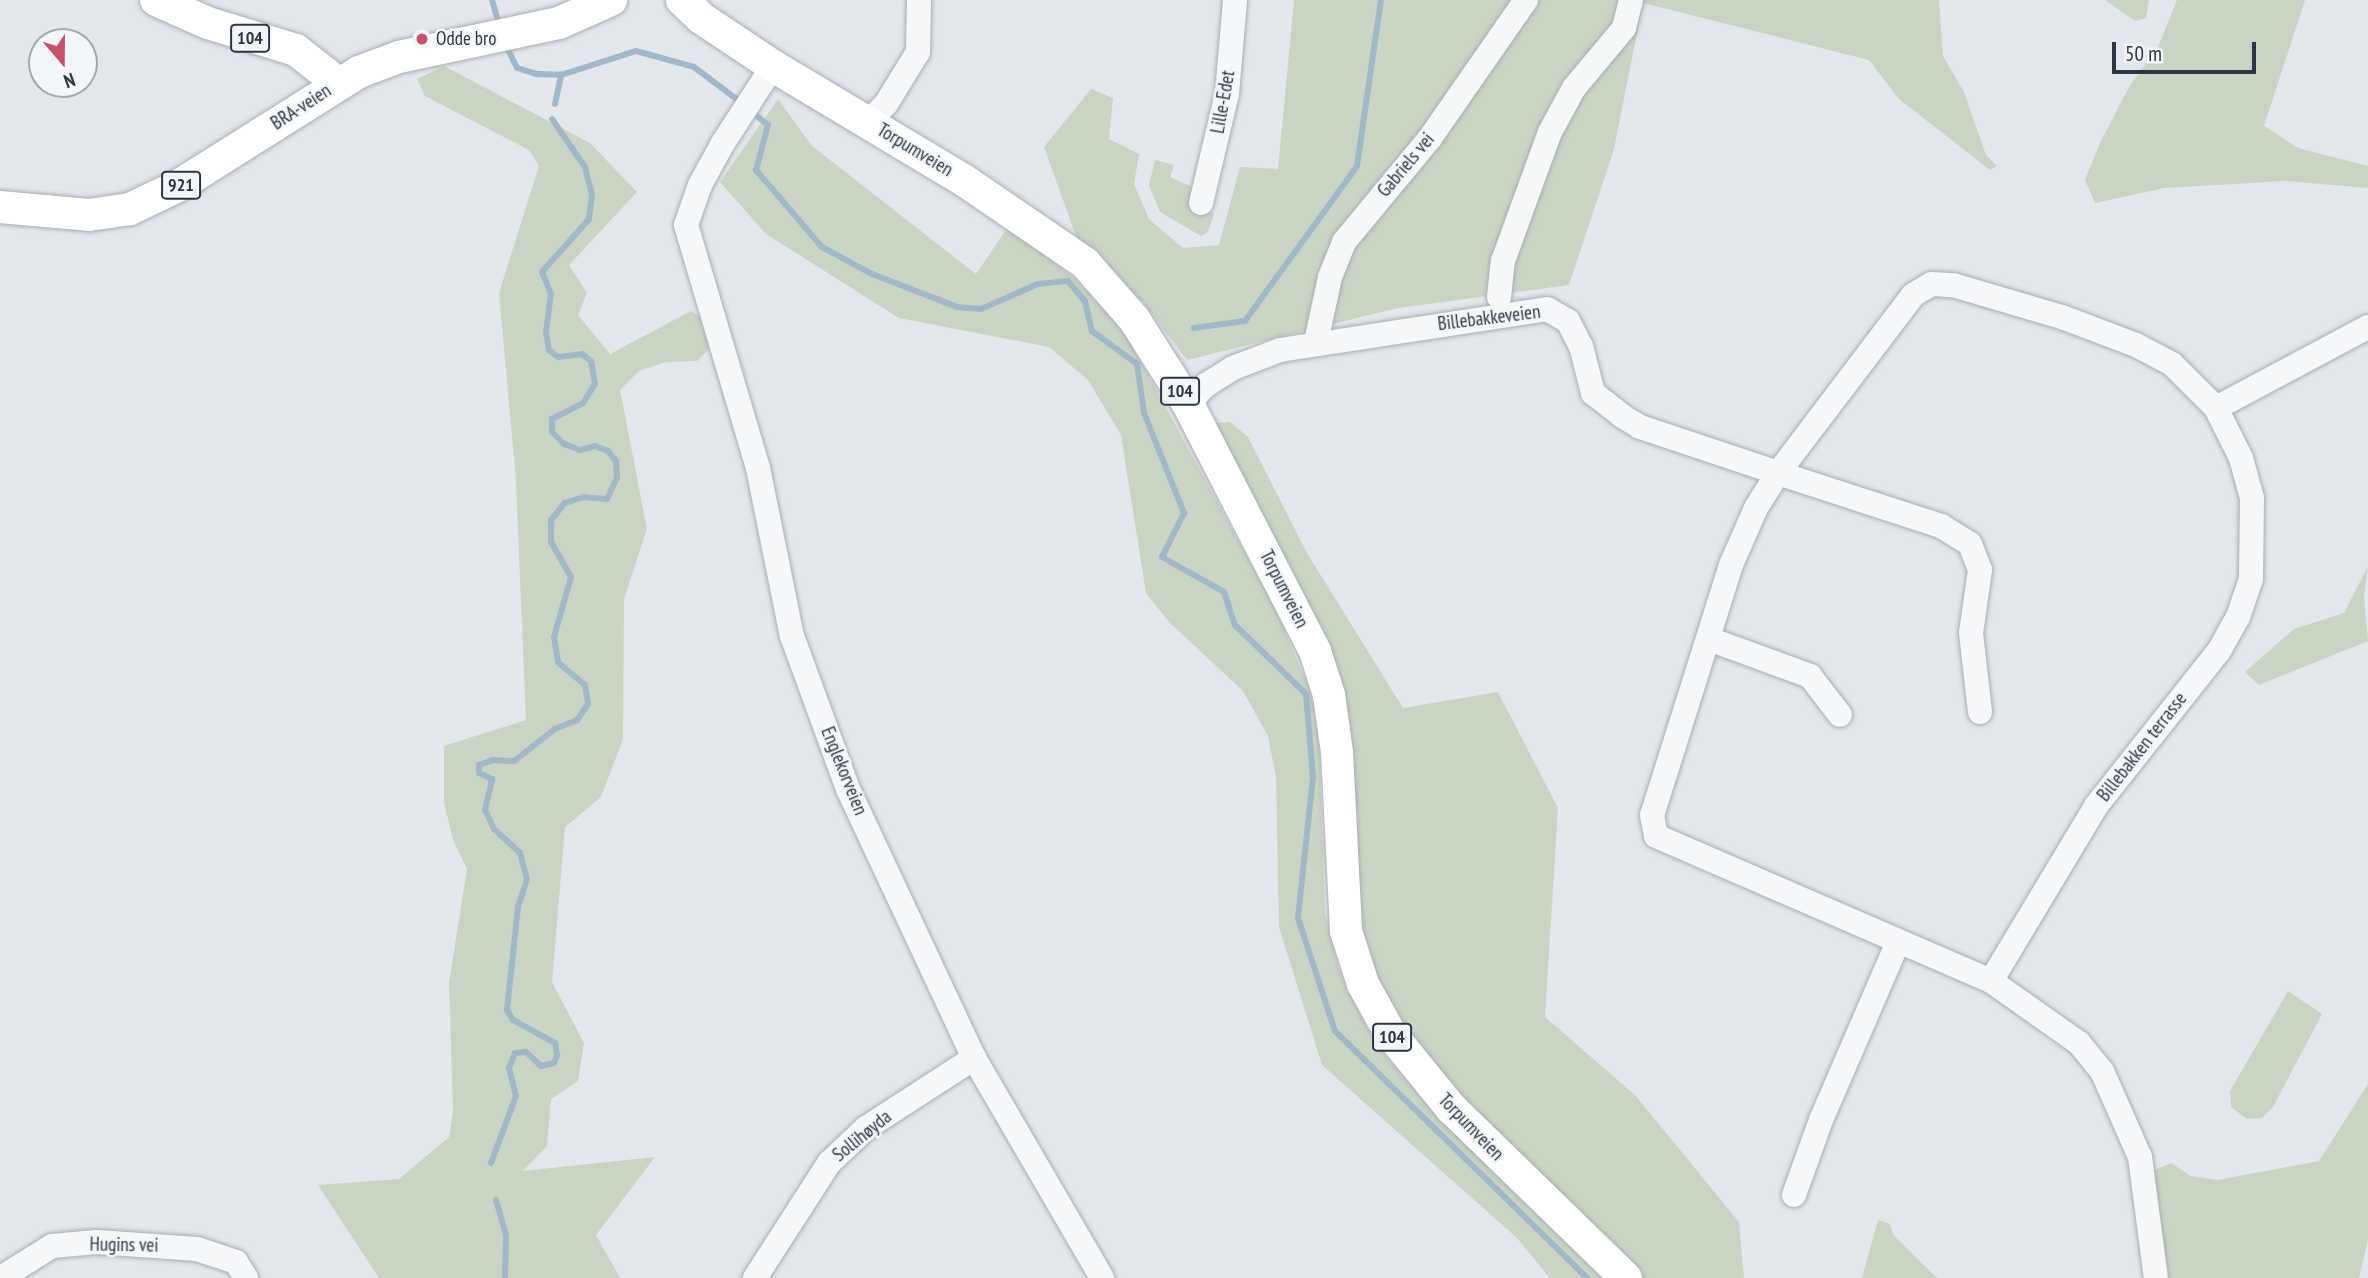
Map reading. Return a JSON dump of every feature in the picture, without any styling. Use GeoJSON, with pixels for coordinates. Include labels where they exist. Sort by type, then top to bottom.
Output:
{"type":"FeatureCollection","features":[{"type":"Feature","properties":{"kind":"main road","name":"104"},"geometry":{"type":"LineString","coordinates":[[156,0],[234,33],[296,50],[338,83]]}},
{"type":"Feature","properties":{"kind":"main road","name":"BRA-veien"},"geometry":{"type":"LineString","coordinates":[[0,207],[89,215],[130,209],[178,187],[338,83],[399,57],[559,23],[611,0]]}},
{"type":"Feature","properties":{"kind":"main road","name":"Torpumveien"},"geometry":{"type":"LineString","coordinates":[[682,0],[701,18],[732,36]]}},
{"type":"Feature","properties":{"kind":"main road","name":"Torpumveien"},"geometry":{"type":"LineString","coordinates":[[709,0],[732,36],[766,77],[869,122],[1085,263],[1134,319],[1188,404],[1303,626],[1329,695],[1337,752],[1346,931],[1363,984],[1390,1033],[1444,1099],[1626,1278]]}},
{"type":"Feature","properties":{"kind":"street"},"geometry":{"type":"LineString","coordinates":[[869,122],[911,68],[918,52],[919,0]]}},
{"type":"Feature","properties":{"kind":"street","name":"Lille-Edet"},"geometry":{"type":"LineString","coordinates":[[1201,204],[1227,94],[1236,0]]}},
{"type":"Feature","properties":{"kind":"street","name":"Gabriels vei"},"geometry":{"type":"LineString","coordinates":[[1316,342],[1330,277],[1344,242],[1430,138],[1526,0]]}},
{"type":"Feature","properties":{"kind":"street"},"geometry":{"type":"LineString","coordinates":[[1499,297],[1503,261],[1550,132],[1574,88],[1624,29],[1631,0]]}},
{"type":"Feature","properties":{"kind":"street","name":"Englekorveien"},"geometry":{"type":"LineString","coordinates":[[766,77],[700,185],[686,225],[758,468],[792,636],[848,789],[974,1058],[1102,1278]]}},
{"type":"Feature","properties":{"kind":"street","name":"Billebakken terrasse"},"geometry":{"type":"LineString","coordinates":[[1931,284],[1952,285],[2062,317],[2136,345],[2172,364],[2216,408],[2241,458],[2252,499],[2251,579],[2238,617],[2219,651],[2096,806],[1991,981],[1897,944],[1656,836],[1652,815],[1731,565],[1756,508],[1778,473],[1913,295],[1931,284]]}},
{"type":"Feature","properties":{"kind":"street","name":"Billebakkeveien"},"geometry":{"type":"LineString","coordinates":[[1188,404],[1206,385],[1233,368],[1316,342],[1547,309],[1568,321],[1581,346],[1593,393],[1622,416],[1640,427],[1778,473]]}},
{"type":"Feature","properties":{"kind":"street"},"geometry":{"type":"LineString","coordinates":[[2216,408],[2368,327]]}},
{"type":"Feature","properties":{"kind":"street"},"geometry":{"type":"LineString","coordinates":[[1778,473],[1941,526],[1970,544],[1980,570],[1971,633],[1980,712]]}},
{"type":"Feature","properties":{"kind":"street"},"geometry":{"type":"LineString","coordinates":[[1709,639],[1810,676],[1840,715]]}},
{"type":"Feature","properties":{"kind":"street"},"geometry":{"type":"LineString","coordinates":[[1794,1195],[1821,1119],[1897,944]]}},
{"type":"Feature","properties":{"kind":"street"},"geometry":{"type":"LineString","coordinates":[[1991,981],[2079,1043],[2102,1071],[2140,1157],[2156,1278]]}},
{"type":"Feature","properties":{"kind":"street","name":"Sollihøyda"},"geometry":{"type":"LineString","coordinates":[[755,1278],[829,1163],[866,1128],[974,1058]]}},
{"type":"Feature","properties":{"kind":"street","name":"Hugins vei"},"geometry":{"type":"LineString","coordinates":[[1,1278],[52,1247],[97,1242],[197,1249],[236,1262],[246,1278]]}},
{"type":"Feature","properties":{"kind":"green space"},"geometry":{"type":"Polygon","coordinates":[[[1294,0],[1939,0],[1943,56],[1964,92],[1986,155],[1997,166],[1990,170],[1899,99],[1869,60],[1643,3],[1614,149],[1569,285],[1398,308],[1187,360],[1143,302],[1076,236],[1044,147],[1091,89],[1113,98],[1109,139],[1139,154],[1134,184],[1149,219],[1183,248],[1219,245],[1240,167],[1278,169],[1294,0]]]}},
{"type":"Feature","properties":{"kind":"green space"},"geometry":{"type":"Polygon","coordinates":[[[2105,0],[2149,0],[2146,18],[2135,21],[2105,0]]]}},
{"type":"Feature","properties":{"kind":"green space"},"geometry":{"type":"Polygon","coordinates":[[[2177,0],[2305,0],[2264,126],[2298,148],[2368,166],[2368,188],[2285,181],[2164,188],[2095,203],[2085,180],[2099,145],[2129,87],[2158,47],[2177,0]]]}},
{"type":"Feature","properties":{"kind":"green space"},"geometry":{"type":"Polygon","coordinates":[[[444,66],[590,143],[637,192],[569,265],[587,293],[578,315],[610,354],[691,311],[701,317],[709,349],[697,361],[666,362],[639,371],[620,390],[647,529],[624,599],[623,739],[601,797],[565,827],[552,982],[584,1043],[578,1081],[551,1099],[547,1146],[523,1171],[655,1157],[596,1235],[620,1278],[379,1278],[318,1185],[399,1179],[449,1137],[453,1111],[449,983],[467,869],[453,840],[444,802],[444,746],[526,720],[516,481],[499,293],[539,166],[529,150],[425,96],[417,79],[444,66]]]}},
{"type":"Feature","properties":{"kind":"green space"},"geometry":{"type":"Polygon","coordinates":[[[778,99],[812,146],[976,274],[1008,227],[1075,279],[1123,329],[1275,608],[1311,693],[1319,744],[1325,913],[1339,970],[1367,1028],[1387,1058],[1464,1141],[1603,1278],[1550,1278],[1517,1238],[1322,1065],[1279,927],[1276,777],[1268,736],[1243,691],[1169,622],[1146,593],[1121,435],[1088,380],[1049,347],[899,318],[766,234],[720,182],[778,99]]]}},
{"type":"Feature","properties":{"kind":"green space"},"geometry":{"type":"Polygon","coordinates":[[[1155,160],[1174,165],[1170,177],[1190,186],[1195,195],[1192,207],[1214,214],[1208,232],[1201,236],[1160,212],[1149,185],[1155,160]]]}},
{"type":"Feature","properties":{"kind":"green space"},"geometry":{"type":"Polygon","coordinates":[[[1230,422],[1248,437],[1307,553],[1403,708],[1498,692],[1558,808],[1545,1017],[1635,1095],[1739,1222],[1744,1278],[1644,1278],[1467,1106],[1399,1022],[1378,986],[1364,948],[1351,884],[1351,745],[1214,423],[1230,422]]]}},
{"type":"Feature","properties":{"kind":"green space"},"geometry":{"type":"Polygon","coordinates":[[[2368,566],[2364,598],[2368,641],[2259,685],[2245,672],[2294,629],[2344,613],[2368,566]]]}},
{"type":"Feature","properties":{"kind":"green space"},"geometry":{"type":"Polygon","coordinates":[[[2288,991],[2322,1014],[2273,1107],[2262,1118],[2247,1119],[2231,1107],[2230,1091],[2288,991]]]}},
{"type":"Feature","properties":{"kind":"green space"},"geometry":{"type":"Polygon","coordinates":[[[2368,1084],[2368,1240],[2359,1278],[2169,1278],[2153,1171],[2171,1163],[2191,1176],[2218,1180],[2319,1161],[2368,1084]]]}},
{"type":"Feature","properties":{"kind":"green space"},"geometry":{"type":"Polygon","coordinates":[[[1878,1220],[1890,1224],[1894,1236],[1937,1278],[1862,1278],[1878,1220]]]}},
{"type":"Feature","properties":{"kind":"waterway"},"geometry":{"type":"LineString","coordinates":[[492,0],[499,25]]}},
{"type":"Feature","properties":{"kind":"waterway"},"geometry":{"type":"LineString","coordinates":[[1194,328],[1245,321],[1357,166],[1381,0]]}},
{"type":"Feature","properties":{"kind":"waterway"},"geometry":{"type":"LineString","coordinates":[[504,42],[517,68],[537,74],[561,75],[636,51],[694,67],[742,103]]}},
{"type":"Feature","properties":{"kind":"waterway"},"geometry":{"type":"LineString","coordinates":[[555,104],[561,75]]}},
{"type":"Feature","properties":{"kind":"waterway"},"geometry":{"type":"LineString","coordinates":[[750,110],[768,125],[756,170],[822,247],[872,274],[957,307],[981,309],[1038,284],[1068,281],[1085,301],[1092,331],[1137,364],[1144,413],[1184,513],[1162,557],[1224,592],[1235,625],[1306,694],[1313,777],[1298,918],[1335,1031],[1587,1278]]}},
{"type":"Feature","properties":{"kind":"waterway"},"geometry":{"type":"LineString","coordinates":[[491,1163],[516,1096],[509,1068],[515,1053],[526,1052],[541,1066],[554,1063],[557,1055],[555,1043],[513,1020],[507,1010],[518,907],[527,879],[520,853],[494,829],[485,810],[492,779],[479,773],[479,765],[493,760],[514,761],[555,729],[577,720],[588,704],[585,685],[558,662],[554,637],[571,577],[551,542],[551,520],[565,503],[583,497],[607,499],[617,478],[616,461],[608,451],[595,446],[580,450],[564,444],[552,432],[552,419],[583,403],[595,384],[591,361],[582,354],[558,357],[549,350],[546,333],[551,294],[542,272],[589,219],[592,194],[585,167],[552,119]]}},
{"type":"Feature","properties":{"kind":"waterway"},"geometry":{"type":"LineString","coordinates":[[496,1200],[506,1235],[505,1278]]}},
{"type":"Feature","properties":{"kind":"place","name":"Odde bro"},"geometry":{"type":"Point","coordinates":[422,39]}}]}
